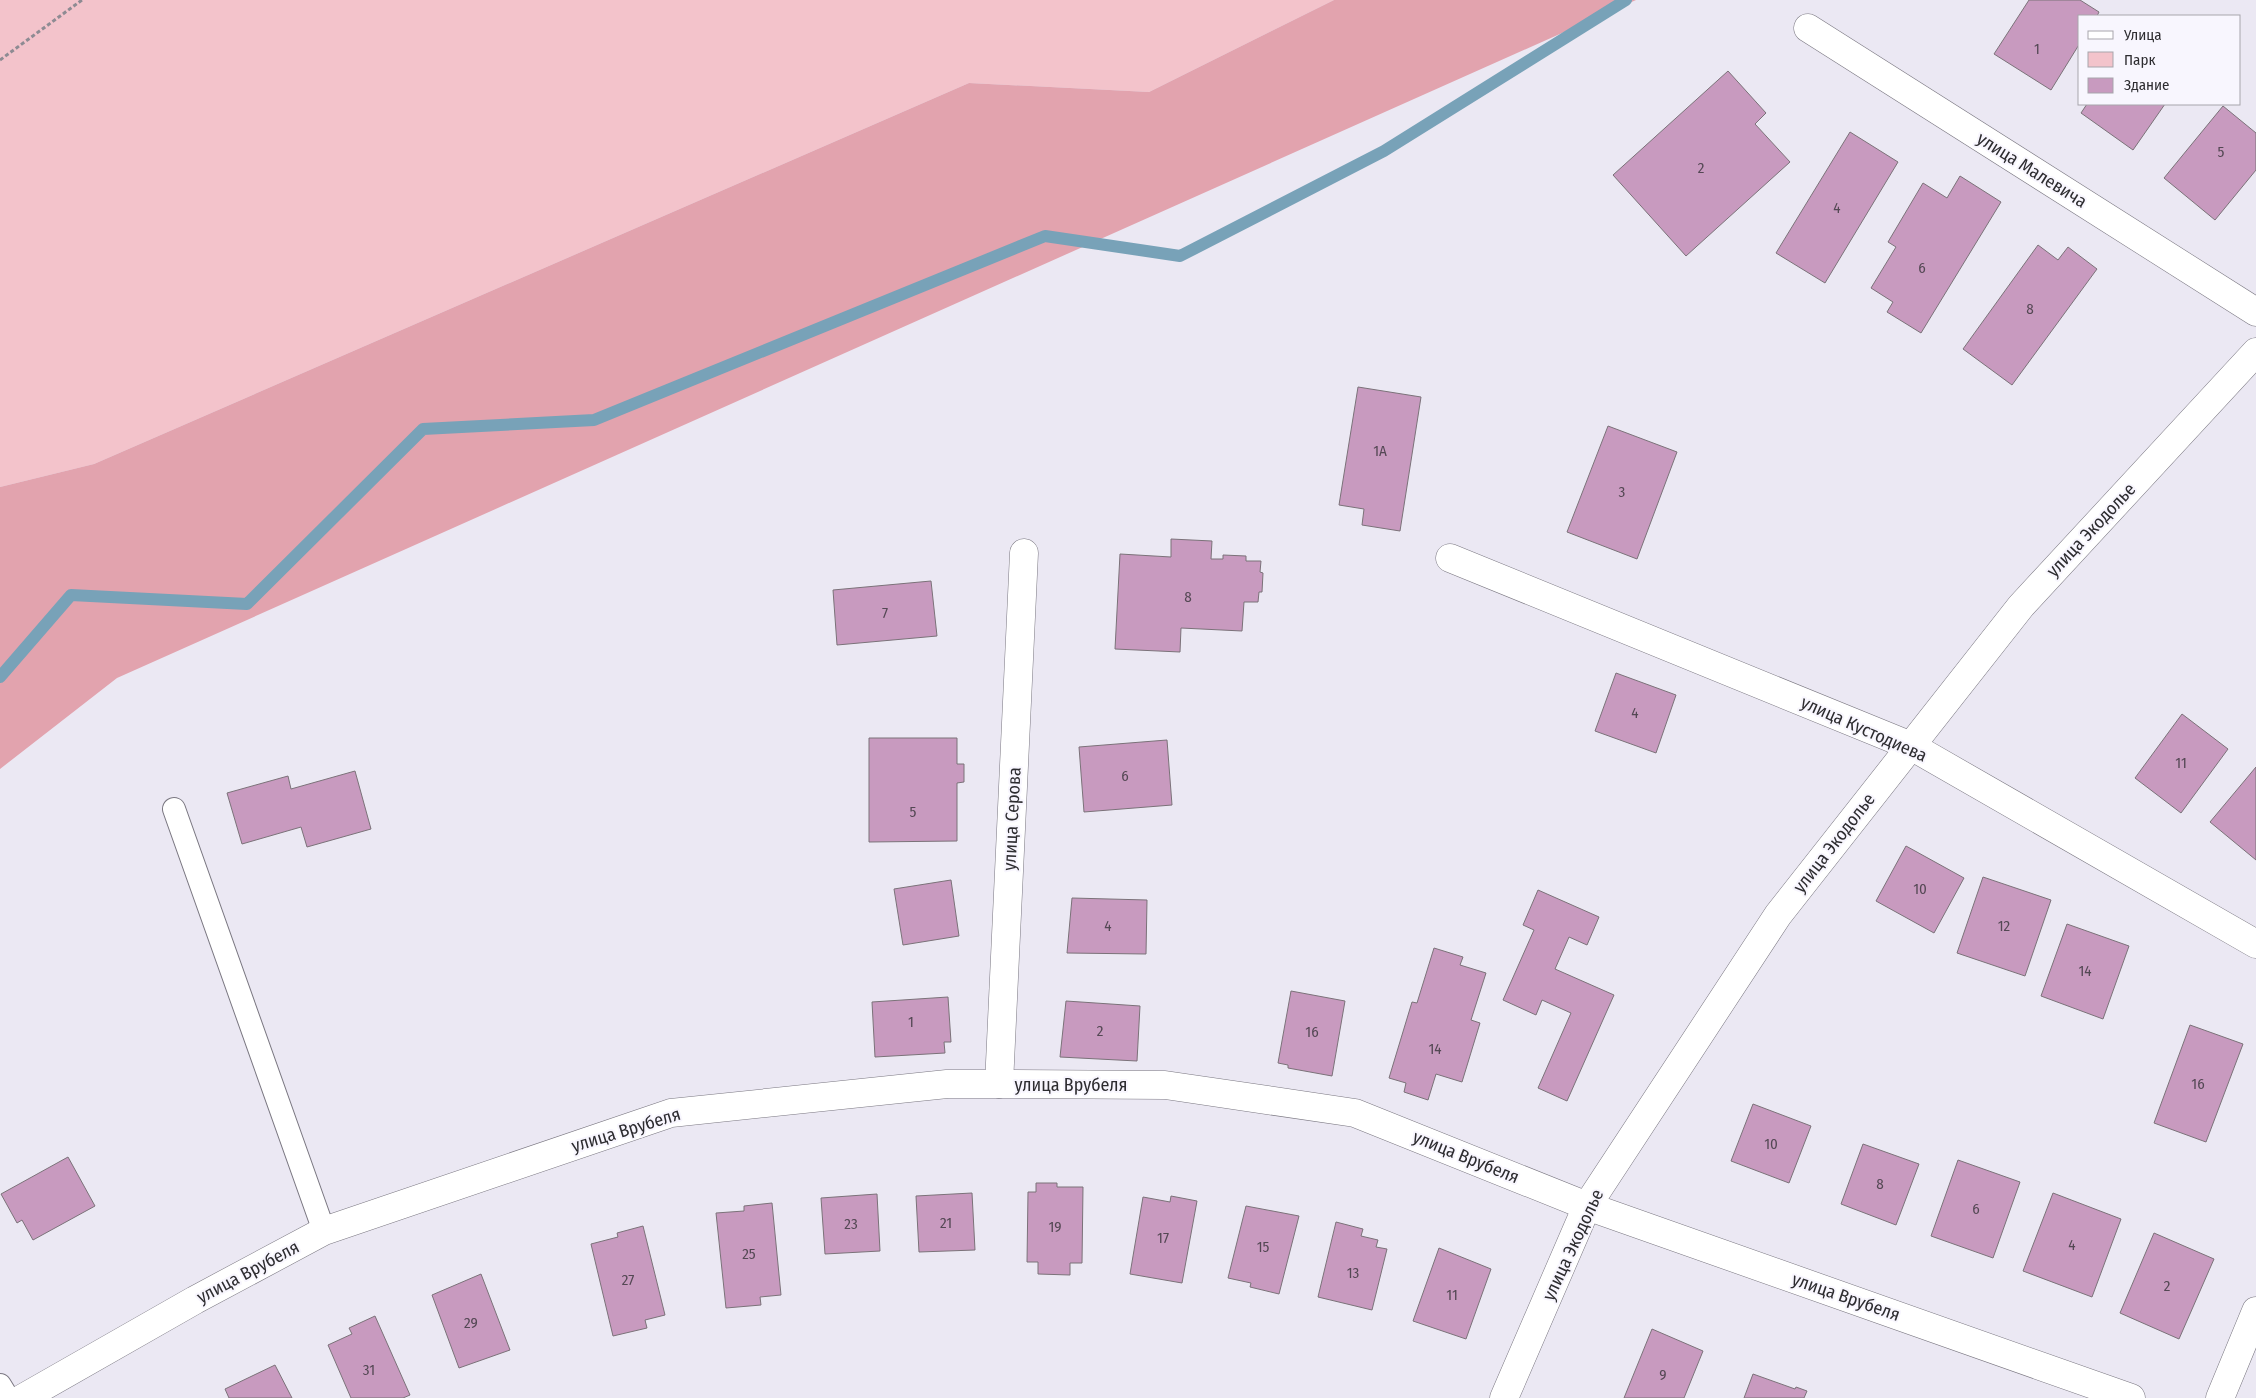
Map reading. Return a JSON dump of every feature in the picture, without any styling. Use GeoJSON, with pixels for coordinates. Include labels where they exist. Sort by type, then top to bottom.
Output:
{"type":"FeatureCollection","features":[{"type":"Feature","properties":{"kind":"street","name":"улица Малевича"},"geometry":{"type":"LineString","coordinates":[[1808,28],[2256,312]]}},
{"type":"Feature","properties":{"kind":"street","name":"улица Экодолье"},"geometry":{"type":"LineString","coordinates":[[1504,1398],[1587,1206],[1778,915],[2021,606],[2256,352]]}},
{"type":"Feature","properties":{"kind":"street","name":"улица Серова"},"geometry":{"type":"LineString","coordinates":[[999,1084],[1024,553]]}},
{"type":"Feature","properties":{"kind":"street","name":"улица Кустодиева"},"geometry":{"type":"LineString","coordinates":[[1450,558],[1911,746],[2256,944]]}},
{"type":"Feature","properties":{"kind":"street","name":"улица Врубеля"},"geometry":{"type":"LineString","coordinates":[[24,1398],[195,1300],[324,1230],[671,1112],[947,1084],[999,1084],[1165,1085],[1355,1113],[1587,1206],[2131,1398]]}},
{"type":"Feature","properties":{"kind":"street"},"geometry":{"type":"LineString","coordinates":[[2220,1398],[2256,1311]]}},
{"type":"Feature","properties":{"kind":"lane"},"geometry":{"type":"LineString","coordinates":[[174,809],[324,1230]]}},
{"type":"Feature","properties":{"kind":"lane"},"geometry":{"type":"LineString","coordinates":[[0,1385],[8,1398]]}},
{"type":"Feature","properties":{"kind":"path"},"geometry":{"type":"LineString","coordinates":[[0,60],[82,0]]}},
{"type":"Feature","properties":{"kind":"green space"},"geometry":{"type":"Polygon","coordinates":[[[0,0],[1334,0],[1149,92],[969,83],[94,464],[0,487],[0,0]]]}},
{"type":"Feature","properties":{"kind":"shaded area"},"geometry":{"type":"Polygon","coordinates":[[[1334,0],[1636,0],[117,678],[0,769],[0,487],[94,464],[969,83],[1149,92],[1334,0]]]}},
{"type":"Feature","properties":{"kind":"building"},"geometry":{"type":"Polygon","coordinates":[[[2029,0],[2080,0],[2099,12],[2098,15],[2078,15],[2078,46],[2051,90],[1994,54],[2029,0]]]}},
{"type":"Feature","properties":{"kind":"building"},"geometry":{"type":"Polygon","coordinates":[[[1728,71],[1766,113],[1755,124],[1790,162],[1686,256],[1613,175],[1728,71]]]}},
{"type":"Feature","properties":{"kind":"building"},"geometry":{"type":"Polygon","coordinates":[[[2086,105],[2164,105],[2133,150],[2081,113],[2086,105]]]}},
{"type":"Feature","properties":{"kind":"building"},"geometry":{"type":"Polygon","coordinates":[[[2223,106],[2256,133],[2256,170],[2215,220],[2164,178],[2223,106]]]}},
{"type":"Feature","properties":{"kind":"building"},"geometry":{"type":"Polygon","coordinates":[[[1850,132],[1898,162],[1825,283],[1776,253],[1850,132]]]}},
{"type":"Feature","properties":{"kind":"building"},"geometry":{"type":"Polygon","coordinates":[[[1960,176],[2001,202],[1921,333],[1887,312],[1893,302],[1871,288],[1896,247],[1888,242],[1923,183],[1947,198],[1960,176]]]}},
{"type":"Feature","properties":{"kind":"building"},"geometry":{"type":"Polygon","coordinates":[[[2038,245],[2058,260],[2068,247],[2097,269],[2012,385],[1963,349],[2038,245]]]}},
{"type":"Feature","properties":{"kind":"building"},"geometry":{"type":"Polygon","coordinates":[[[1358,387],[1421,397],[1400,531],[1362,525],[1364,509],[1339,505],[1358,387]]]}},
{"type":"Feature","properties":{"kind":"building"},"geometry":{"type":"Polygon","coordinates":[[[1608,426],[1677,452],[1637,559],[1567,532],[1608,426]]]}},
{"type":"Feature","properties":{"kind":"building"},"geometry":{"type":"Polygon","coordinates":[[[1171,539],[1212,541],[1211,559],[1223,559],[1223,555],[1246,556],[1246,561],[1261,561],[1260,572],[1263,573],[1262,592],[1259,592],[1258,602],[1244,602],[1242,631],[1181,628],[1180,652],[1115,649],[1120,554],[1171,557],[1171,539]]]}},
{"type":"Feature","properties":{"kind":"building"},"geometry":{"type":"Polygon","coordinates":[[[931,581],[937,636],[837,645],[833,590],[931,581]]]}},
{"type":"Feature","properties":{"kind":"building"},"geometry":{"type":"Polygon","coordinates":[[[1616,673],[1676,695],[1656,753],[1595,731],[1616,673]]]}},
{"type":"Feature","properties":{"kind":"building"},"geometry":{"type":"Polygon","coordinates":[[[2182,714],[2228,749],[2181,813],[2135,778],[2182,714]]]}},
{"type":"Feature","properties":{"kind":"building"},"geometry":{"type":"Polygon","coordinates":[[[869,738],[957,738],[957,764],[964,764],[964,782],[957,783],[957,841],[869,842],[869,738]]]}},
{"type":"Feature","properties":{"kind":"building"},"geometry":{"type":"Polygon","coordinates":[[[1167,740],[1172,805],[1084,812],[1079,747],[1167,740]]]}},
{"type":"Feature","properties":{"kind":"building"},"geometry":{"type":"Polygon","coordinates":[[[2256,767],[2256,860],[2210,822],[2256,767]]]}},
{"type":"Feature","properties":{"kind":"building"},"geometry":{"type":"Polygon","coordinates":[[[355,771],[371,829],[307,847],[301,827],[242,844],[227,793],[288,776],[291,789],[355,771]]]}},
{"type":"Feature","properties":{"kind":"building"},"geometry":{"type":"Polygon","coordinates":[[[1906,846],[1964,878],[1934,933],[1876,901],[1906,846]]]}},
{"type":"Feature","properties":{"kind":"building"},"geometry":{"type":"Polygon","coordinates":[[[1983,877],[2051,900],[2025,976],[1957,953],[1983,877]]]}},
{"type":"Feature","properties":{"kind":"building"},"geometry":{"type":"Polygon","coordinates":[[[951,880],[959,936],[903,945],[894,889],[951,880]]]}},
{"type":"Feature","properties":{"kind":"building"},"geometry":{"type":"Polygon","coordinates":[[[1538,890],[1599,917],[1587,945],[1569,937],[1555,969],[1614,995],[1567,1101],[1538,1088],[1571,1013],[1542,1000],[1536,1015],[1503,1000],[1534,930],[1523,925],[1538,890]]]}},
{"type":"Feature","properties":{"kind":"building"},"geometry":{"type":"Polygon","coordinates":[[[1072,898],[1147,900],[1146,954],[1067,953],[1072,898]]]}},
{"type":"Feature","properties":{"kind":"building"},"geometry":{"type":"Polygon","coordinates":[[[2067,924],[2129,946],[2103,1019],[2041,996],[2067,924]]]}},
{"type":"Feature","properties":{"kind":"building"},"geometry":{"type":"Polygon","coordinates":[[[1434,948],[1463,957],[1460,965],[1486,973],[1471,1020],[1480,1023],[1462,1082],[1436,1074],[1428,1100],[1404,1092],[1406,1083],[1389,1078],[1412,1002],[1417,1003],[1434,948]]]}},
{"type":"Feature","properties":{"kind":"building"},"geometry":{"type":"Polygon","coordinates":[[[1291,991],[1345,1001],[1332,1076],[1288,1068],[1288,1065],[1278,1063],[1291,991]]]}},
{"type":"Feature","properties":{"kind":"building"},"geometry":{"type":"Polygon","coordinates":[[[948,997],[951,1042],[944,1042],[945,1053],[875,1057],[872,1002],[948,997]]]}},
{"type":"Feature","properties":{"kind":"building"},"geometry":{"type":"Polygon","coordinates":[[[1066,1001],[1140,1006],[1137,1061],[1060,1057],[1066,1001]]]}},
{"type":"Feature","properties":{"kind":"building"},"geometry":{"type":"Polygon","coordinates":[[[2190,1025],[2243,1044],[2206,1142],[2154,1123],[2190,1025]]]}},
{"type":"Feature","properties":{"kind":"building"},"geometry":{"type":"Polygon","coordinates":[[[1753,1104],[1811,1126],[1789,1183],[1731,1161],[1753,1104]]]}},
{"type":"Feature","properties":{"kind":"building"},"geometry":{"type":"Polygon","coordinates":[[[1863,1144],[1919,1164],[1896,1225],[1841,1204],[1863,1144]]]}},
{"type":"Feature","properties":{"kind":"building"},"geometry":{"type":"Polygon","coordinates":[[[68,1157],[95,1206],[33,1240],[22,1220],[17,1223],[1,1194],[68,1157]]]}},
{"type":"Feature","properties":{"kind":"building"},"geometry":{"type":"Polygon","coordinates":[[[1958,1160],[2020,1182],[1993,1258],[1931,1236],[1958,1160]]]}},
{"type":"Feature","properties":{"kind":"building"},"geometry":{"type":"Polygon","coordinates":[[[1036,1183],[1057,1183],[1057,1187],[1083,1187],[1082,1263],[1070,1263],[1070,1275],[1038,1274],[1038,1262],[1027,1262],[1028,1192],[1036,1192],[1036,1183]]]}},
{"type":"Feature","properties":{"kind":"building"},"geometry":{"type":"Polygon","coordinates":[[[972,1193],[975,1250],[919,1252],[916,1196],[972,1193]]]}},
{"type":"Feature","properties":{"kind":"building"},"geometry":{"type":"Polygon","coordinates":[[[2053,1193],[2121,1219],[2092,1297],[2023,1271],[2053,1193]]]}},
{"type":"Feature","properties":{"kind":"building"},"geometry":{"type":"Polygon","coordinates":[[[877,1194],[880,1251],[825,1254],[821,1198],[877,1194]]]}},
{"type":"Feature","properties":{"kind":"building"},"geometry":{"type":"Polygon","coordinates":[[[1171,1196],[1197,1201],[1182,1283],[1130,1274],[1143,1197],[1170,1202],[1171,1196]]]}},
{"type":"Feature","properties":{"kind":"building"},"geometry":{"type":"Polygon","coordinates":[[[772,1203],[781,1295],[760,1297],[761,1305],[726,1308],[716,1213],[744,1211],[744,1206],[772,1203]]]}},
{"type":"Feature","properties":{"kind":"building"},"geometry":{"type":"Polygon","coordinates":[[[1246,1206],[1299,1216],[1279,1294],[1250,1287],[1251,1283],[1228,1278],[1246,1206]]]}},
{"type":"Feature","properties":{"kind":"building"},"geometry":{"type":"Polygon","coordinates":[[[1336,1222],[1363,1229],[1361,1236],[1378,1240],[1376,1247],[1387,1249],[1372,1310],[1318,1297],[1336,1222]]]}},
{"type":"Feature","properties":{"kind":"building"},"geometry":{"type":"Polygon","coordinates":[[[643,1226],[665,1315],[645,1320],[647,1328],[613,1336],[591,1244],[618,1237],[617,1233],[643,1226]]]}},
{"type":"Feature","properties":{"kind":"building"},"geometry":{"type":"Polygon","coordinates":[[[2154,1233],[2214,1259],[2179,1339],[2120,1313],[2154,1233]]]}},
{"type":"Feature","properties":{"kind":"building"},"geometry":{"type":"Polygon","coordinates":[[[1439,1248],[1491,1269],[1466,1339],[1413,1321],[1439,1248]]]}},
{"type":"Feature","properties":{"kind":"building"},"geometry":{"type":"Polygon","coordinates":[[[481,1274],[510,1350],[459,1368],[432,1295],[481,1274]]]}},
{"type":"Feature","properties":{"kind":"building"},"geometry":{"type":"Polygon","coordinates":[[[375,1316],[410,1395],[403,1398],[351,1398],[328,1345],[352,1334],[349,1328],[375,1316]]]}},
{"type":"Feature","properties":{"kind":"building"},"geometry":{"type":"Polygon","coordinates":[[[1652,1329],[1703,1351],[1684,1398],[1624,1398],[1652,1329]]]}},
{"type":"Feature","properties":{"kind":"building"},"geometry":{"type":"Polygon","coordinates":[[[275,1365],[292,1398],[229,1398],[225,1389],[275,1365]]]}},
{"type":"Feature","properties":{"kind":"building"},"geometry":{"type":"Polygon","coordinates":[[[1753,1374],[1795,1389],[1796,1387],[1807,1391],[1804,1398],[1744,1398],[1753,1374]]]}},
{"type":"Feature","properties":{"kind":"waterway"},"geometry":{"type":"LineString","coordinates":[[0,677],[71,595],[247,604],[423,429],[594,420],[1045,236],[1180,256],[1384,151],[1626,0]]}}]}
